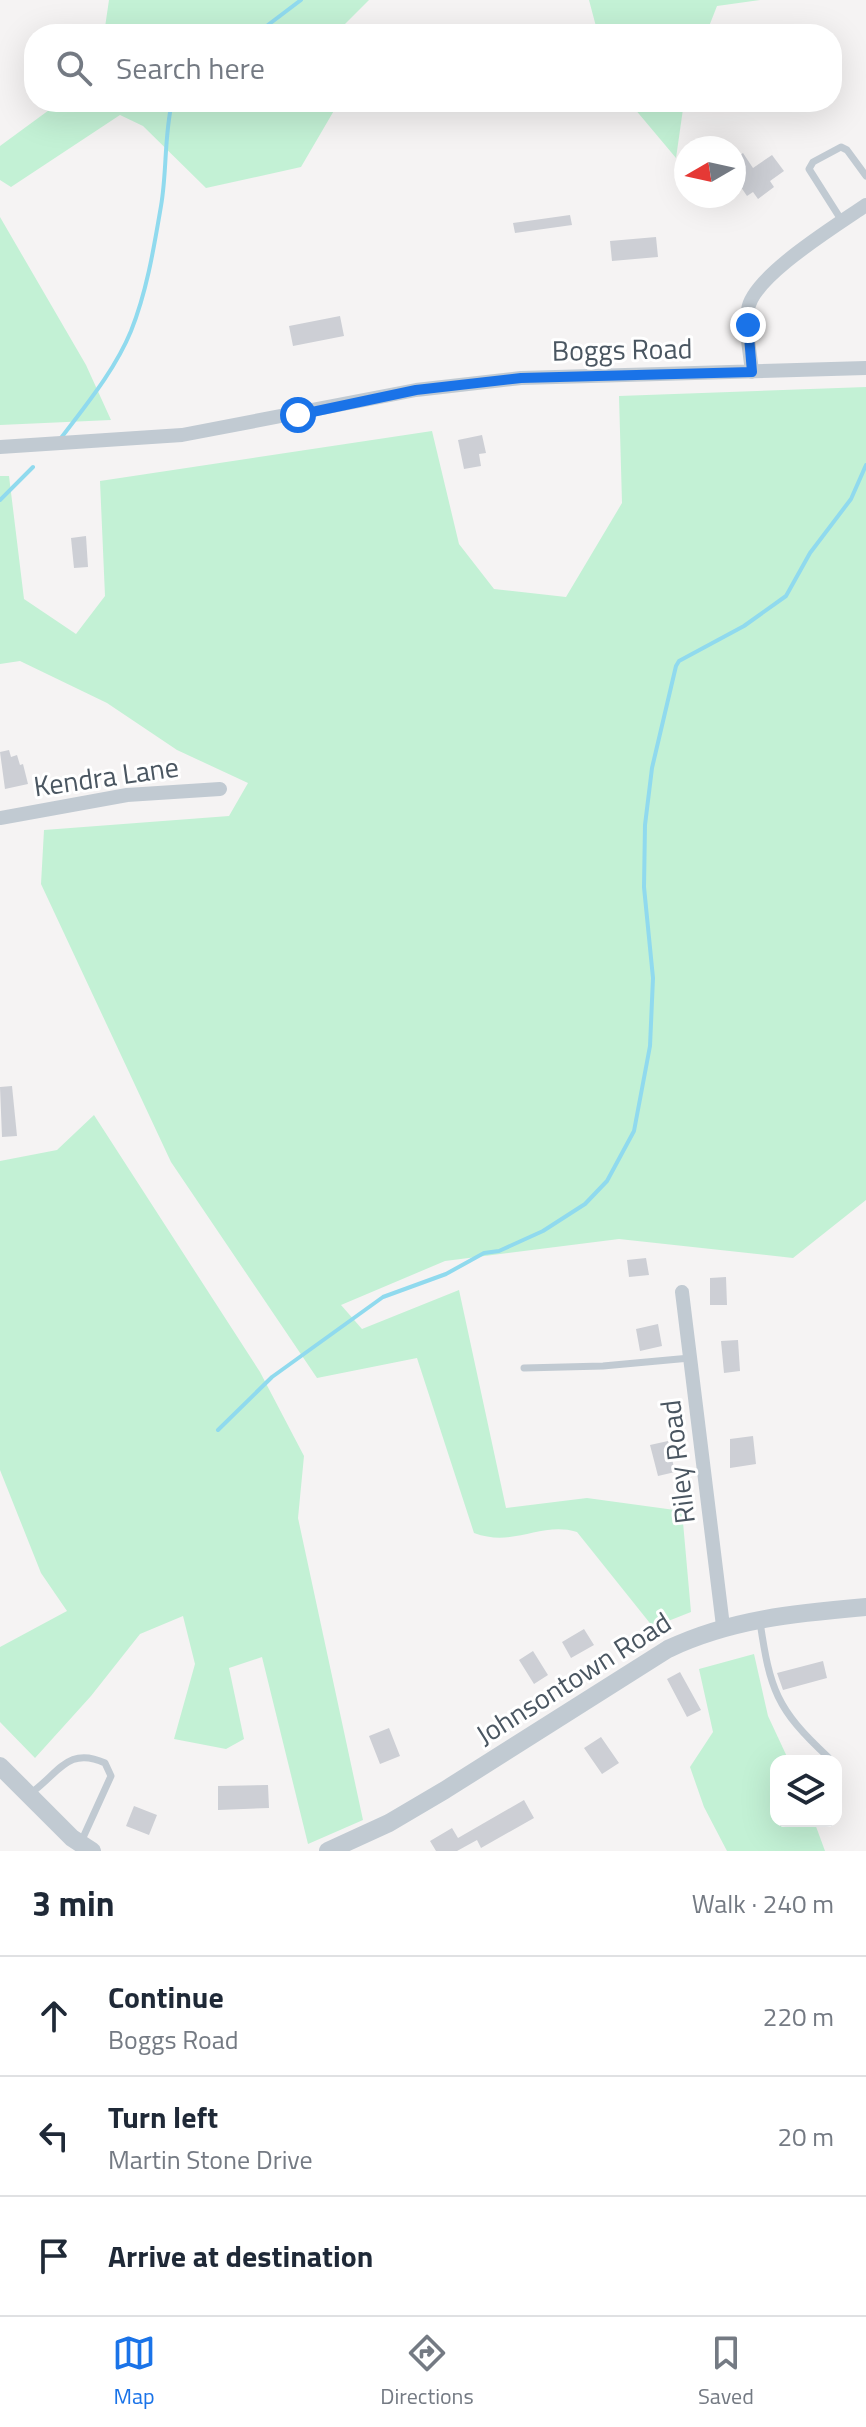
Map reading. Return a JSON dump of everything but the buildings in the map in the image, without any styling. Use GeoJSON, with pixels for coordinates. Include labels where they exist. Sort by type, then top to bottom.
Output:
{"type":"FeatureCollection","features":[{"type":"Feature","properties":{"kind":"street"},"geometry":{"type":"LineString","coordinates":[[752,372],[748,309],[753,294],[788,261],[866,205]]}},
{"type":"Feature","properties":{"kind":"street","name":"Boggs Road"},"geometry":{"type":"LineString","coordinates":[[0,447],[182,435],[416,390],[521,378],[866,368]]}},
{"type":"Feature","properties":{"kind":"street","name":"Kendra Lane"},"geometry":{"type":"LineString","coordinates":[[0,818],[127,795],[220,789]]}},
{"type":"Feature","properties":{"kind":"street","name":"Riley Road"},"geometry":{"type":"LineString","coordinates":[[682,1292],[723,1626]]}},
{"type":"Feature","properties":{"kind":"street","name":"Johnsontown Road"},"geometry":{"type":"LineString","coordinates":[[328,1851],[389,1823],[445,1790],[668,1649],[723,1626],[866,1607]]}},
{"type":"Feature","properties":{"kind":"street"},"geometry":{"type":"LineString","coordinates":[[0,1766],[27,1796],[86,1847]]}},
{"type":"Feature","properties":{"kind":"lane"},"geometry":{"type":"LineString","coordinates":[[842,222],[809,169],[813,162],[841,147],[866,176]]}},
{"type":"Feature","properties":{"kind":"lane"},"geometry":{"type":"LineString","coordinates":[[524,1368],[603,1366],[690,1358]]}},
{"type":"Feature","properties":{"kind":"lane"},"geometry":{"type":"LineString","coordinates":[[759,1620],[769,1680],[778,1700],[826,1755]]}},
{"type":"Feature","properties":{"kind":"lane"},"geometry":{"type":"LineString","coordinates":[[27,1796],[50,1780],[69,1759],[88,1755],[105,1763],[111,1776],[86,1847]]}},
{"type":"Feature","properties":{"kind":"green space"},"geometry":{"type":"Polygon","coordinates":[[[109,0],[369,0],[345,24],[105,24],[109,0]]]}},
{"type":"Feature","properties":{"kind":"green space"},"geometry":{"type":"Polygon","coordinates":[[[589,0],[760,0],[717,6],[710,24],[595,24],[589,0]]]}},
{"type":"Feature","properties":{"kind":"green space"},"geometry":{"type":"Polygon","coordinates":[[[46,112],[333,112],[301,167],[206,188],[143,126],[120,115],[11,187],[0,180],[0,146],[46,112]]]}},
{"type":"Feature","properties":{"kind":"green space"},"geometry":{"type":"Polygon","coordinates":[[[637,112],[683,112],[679,136],[674,136],[674,156],[637,112]]]}},
{"type":"Feature","properties":{"kind":"green space"},"geometry":{"type":"Polygon","coordinates":[[[0,217],[86,365],[111,420],[0,425],[0,217]]]}},
{"type":"Feature","properties":{"kind":"green space"},"geometry":{"type":"Polygon","coordinates":[[[866,387],[866,1200],[793,1258],[619,1239],[445,1261],[341,1305],[362,1329],[459,1290],[506,1508],[587,1498],[682,1511],[691,1612],[653,1627],[577,1532],[551,1530],[502,1538],[474,1533],[417,1358],[317,1378],[171,1162],[41,884],[44,830],[229,816],[248,783],[177,750],[107,703],[20,661],[0,664],[0,476],[9,476],[24,599],[76,634],[105,596],[100,481],[432,431],[459,544],[494,589],[566,597],[622,503],[619,396],[866,387]]]}},
{"type":"Feature","properties":{"kind":"green space"},"geometry":{"type":"Polygon","coordinates":[[[94,1115],[260,1372],[304,1456],[298,1518],[363,1820],[308,1844],[262,1657],[229,1668],[244,1739],[226,1749],[174,1739],[195,1664],[183,1616],[140,1634],[91,1696],[35,1758],[0,1722],[0,1647],[67,1611],[41,1573],[0,1470],[0,1161],[57,1150],[94,1115]]]}},
{"type":"Feature","properties":{"kind":"green space"},"geometry":{"type":"Polygon","coordinates":[[[754,1654],[768,1716],[786,1755],[770,1755],[770,1827],[816,1827],[825,1851],[727,1851],[704,1807],[690,1767],[713,1732],[699,1669],[754,1654]]]}},
{"type":"Feature","properties":{"kind":"waterway"},"geometry":{"type":"LineString","coordinates":[[269,24],[301,0]]}},
{"type":"Feature","properties":{"kind":"waterway"},"geometry":{"type":"LineString","coordinates":[[61,438],[108,373],[137,316],[161,206],[170,112]]}},
{"type":"Feature","properties":{"kind":"waterway"},"geometry":{"type":"LineString","coordinates":[[218,1430],[272,1377],[383,1297],[446,1274],[484,1253],[499,1251],[543,1231],[585,1204],[607,1181],[634,1131],[650,1046],[653,978],[644,887],[645,825],[652,768],[676,666],[679,661],[744,626],[786,596],[810,553],[851,499],[866,465]]}},
{"type":"Feature","properties":{"kind":"waterway"},"geometry":{"type":"LineString","coordinates":[[0,500],[33,467]]}},
{"type":"Feature","properties":{"kind":"route"},"geometry":{"type":"LineString","coordinates":[[298,415],[416,390],[521,378],[752,372],[748,325]]}}]}
